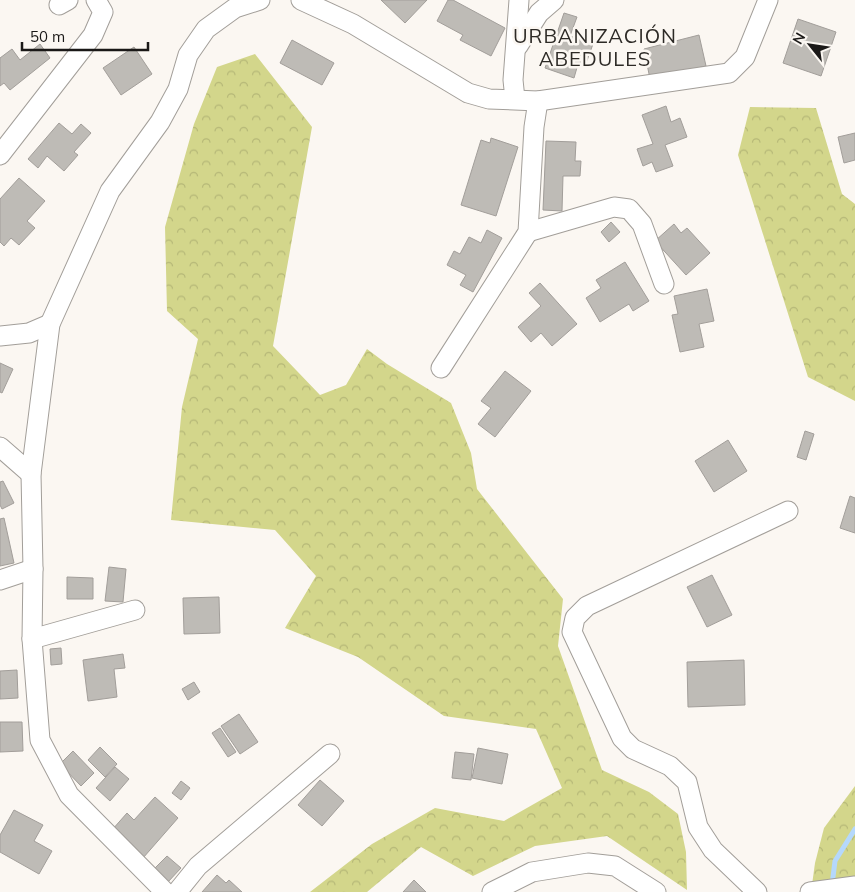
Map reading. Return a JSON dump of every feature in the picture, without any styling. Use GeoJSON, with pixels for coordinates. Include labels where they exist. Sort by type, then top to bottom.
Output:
{"type":"FeatureCollection","features":[{"type":"Feature","properties":{"kind":"street"},"geometry":{"type":"LineString","coordinates":[[0,155],[93,35],[103,12],[96,0]]}},
{"type":"Feature","properties":{"kind":"street"},"geometry":{"type":"LineString","coordinates":[[165,892],[69,795],[40,740],[32,639],[31,474],[50,324],[110,190],[160,122],[178,89],[188,55],[206,29],[235,8],[260,0]]}},
{"type":"Feature","properties":{"kind":"street"},"geometry":{"type":"LineString","coordinates":[[301,0],[353,24],[468,93],[489,99],[538,101],[729,73],[745,56],[768,0]]}},
{"type":"Feature","properties":{"kind":"street"},"geometry":{"type":"LineString","coordinates":[[515,99],[513,80],[518,0]]}},
{"type":"Feature","properties":{"kind":"street"},"geometry":{"type":"LineString","coordinates":[[516,49],[539,13],[554,0]]}},
{"type":"Feature","properties":{"kind":"street"},"geometry":{"type":"LineString","coordinates":[[441,368],[528,232],[534,127],[538,101]]}},
{"type":"Feature","properties":{"kind":"street"},"geometry":{"type":"LineString","coordinates":[[528,232],[614,207],[629,209],[642,224],[664,284]]}},
{"type":"Feature","properties":{"kind":"street"},"geometry":{"type":"LineString","coordinates":[[0,336],[29,333],[50,324]]}},
{"type":"Feature","properties":{"kind":"street"},"geometry":{"type":"LineString","coordinates":[[0,447],[31,474]]}},
{"type":"Feature","properties":{"kind":"street"},"geometry":{"type":"LineString","coordinates":[[756,892],[713,850],[698,827],[687,782],[670,766],[633,749],[622,738],[572,632],[575,618],[587,606],[788,511]]}},
{"type":"Feature","properties":{"kind":"street"},"geometry":{"type":"LineString","coordinates":[[0,580],[33,569]]}},
{"type":"Feature","properties":{"kind":"street"},"geometry":{"type":"LineString","coordinates":[[32,639],[135,610]]}},
{"type":"Feature","properties":{"kind":"street"},"geometry":{"type":"LineString","coordinates":[[177,892],[198,866],[330,754]]}},
{"type":"Feature","properties":{"kind":"street"},"geometry":{"type":"LineString","coordinates":[[492,892],[532,872],[588,863],[615,866],[656,892]]}},
{"type":"Feature","properties":{"kind":"street"},"geometry":{"type":"LineString","coordinates":[[810,892],[850,886]]}},
{"type":"Feature","properties":{"kind":"green space"},"geometry":{"type":"Polygon","coordinates":[[[255,54],[312,127],[273,346],[320,395],[346,385],[367,349],[387,364],[451,403],[471,453],[477,489],[563,599],[558,646],[602,770],[649,792],[678,814],[686,852],[687,890],[607,836],[535,846],[473,876],[421,847],[367,892],[310,892],[372,844],[435,808],[504,821],[562,788],[536,729],[444,716],[358,657],[285,628],[316,576],[275,530],[171,520],[182,407],[198,339],[167,311],[165,227],[194,124],[217,67],[255,54]]]}},
{"type":"Feature","properties":{"kind":"green space"},"geometry":{"type":"Polygon","coordinates":[[[750,107],[816,108],[842,194],[855,204],[855,401],[808,377],[738,155],[750,107]]]}},
{"type":"Feature","properties":{"kind":"green space"},"geometry":{"type":"Polygon","coordinates":[[[855,786],[855,892],[811,892],[815,863],[824,828],[855,786]]]}},
{"type":"Feature","properties":{"kind":"building"},"geometry":{"type":"Polygon","coordinates":[[[381,0],[427,0],[405,23],[381,0]]]}},
{"type":"Feature","properties":{"kind":"building"},"geometry":{"type":"Polygon","coordinates":[[[448,0],[453,0],[505,28],[491,56],[460,40],[463,35],[437,21],[448,0]]]}},
{"type":"Feature","properties":{"kind":"building"},"geometry":{"type":"Polygon","coordinates":[[[564,13],[577,17],[570,36],[593,44],[585,66],[578,64],[574,78],[545,68],[564,13]]]}},
{"type":"Feature","properties":{"kind":"building"},"geometry":{"type":"Polygon","coordinates":[[[798,19],[836,32],[821,76],[783,63],[798,19]]]}},
{"type":"Feature","properties":{"kind":"building"},"geometry":{"type":"Polygon","coordinates":[[[699,35],[706,66],[650,79],[644,49],[699,35]]]}},
{"type":"Feature","properties":{"kind":"building"},"geometry":{"type":"Polygon","coordinates":[[[292,40],[334,63],[322,85],[280,63],[292,40]]]}},
{"type":"Feature","properties":{"kind":"building"},"geometry":{"type":"Polygon","coordinates":[[[40,44],[50,58],[10,90],[4,83],[0,86],[0,58],[12,49],[20,60],[40,44]]]}},
{"type":"Feature","properties":{"kind":"building"},"geometry":{"type":"Polygon","coordinates":[[[134,47],[152,74],[121,95],[103,68],[134,47]]]}},
{"type":"Feature","properties":{"kind":"building"},"geometry":{"type":"Polygon","coordinates":[[[666,106],[671,122],[680,118],[687,137],[665,145],[673,166],[656,172],[652,162],[643,166],[637,149],[653,144],[642,115],[666,106]]]}},
{"type":"Feature","properties":{"kind":"building"},"geometry":{"type":"Polygon","coordinates":[[[59,123],[72,134],[81,124],[91,133],[74,152],[78,155],[64,171],[47,156],[38,168],[28,159],[59,123]]]}},
{"type":"Feature","properties":{"kind":"building"},"geometry":{"type":"Polygon","coordinates":[[[855,133],[855,160],[844,163],[838,137],[855,133]]]}},
{"type":"Feature","properties":{"kind":"building"},"geometry":{"type":"Polygon","coordinates":[[[491,138],[518,147],[496,216],[461,205],[481,140],[490,143],[491,138]]]}},
{"type":"Feature","properties":{"kind":"building"},"geometry":{"type":"Polygon","coordinates":[[[546,141],[576,142],[575,161],[581,161],[580,176],[563,176],[562,211],[543,210],[546,141]]]}},
{"type":"Feature","properties":{"kind":"building"},"geometry":{"type":"Polygon","coordinates":[[[19,178],[45,201],[27,221],[35,228],[19,245],[11,238],[4,246],[0,242],[0,199],[19,178]]]}},
{"type":"Feature","properties":{"kind":"building"},"geometry":{"type":"Polygon","coordinates":[[[611,222],[620,232],[609,242],[601,232],[611,222]]]}},
{"type":"Feature","properties":{"kind":"building"},"geometry":{"type":"Polygon","coordinates":[[[674,224],[681,233],[687,228],[710,253],[686,275],[655,241],[674,224]]]}},
{"type":"Feature","properties":{"kind":"building"},"geometry":{"type":"Polygon","coordinates":[[[487,230],[502,238],[473,292],[460,285],[466,275],[447,265],[454,251],[460,254],[469,237],[481,243],[487,230]]]}},
{"type":"Feature","properties":{"kind":"building"},"geometry":{"type":"Polygon","coordinates":[[[625,262],[649,301],[633,311],[629,304],[600,322],[586,298],[601,288],[596,280],[625,262]]]}},
{"type":"Feature","properties":{"kind":"building"},"geometry":{"type":"Polygon","coordinates":[[[540,283],[577,324],[552,346],[541,333],[531,342],[518,327],[541,306],[529,293],[540,283]]]}},
{"type":"Feature","properties":{"kind":"building"},"geometry":{"type":"Polygon","coordinates":[[[707,289],[714,321],[699,324],[704,347],[680,352],[672,315],[678,314],[674,296],[707,289]]]}},
{"type":"Feature","properties":{"kind":"building"},"geometry":{"type":"Polygon","coordinates":[[[0,363],[13,369],[2,393],[0,392],[0,363]]]}},
{"type":"Feature","properties":{"kind":"building"},"geometry":{"type":"Polygon","coordinates":[[[505,371],[531,391],[495,437],[478,424],[491,408],[481,401],[505,371]]]}},
{"type":"Feature","properties":{"kind":"building"},"geometry":{"type":"Polygon","coordinates":[[[805,431],[814,434],[806,460],[797,457],[805,431]]]}},
{"type":"Feature","properties":{"kind":"building"},"geometry":{"type":"Polygon","coordinates":[[[728,440],[747,471],[714,492],[695,461],[728,440]]]}},
{"type":"Feature","properties":{"kind":"building"},"geometry":{"type":"Polygon","coordinates":[[[3,481],[14,503],[2,509],[0,505],[0,482],[3,481]]]}},
{"type":"Feature","properties":{"kind":"building"},"geometry":{"type":"Polygon","coordinates":[[[850,496],[855,498],[855,533],[840,528],[850,496]]]}},
{"type":"Feature","properties":{"kind":"building"},"geometry":{"type":"Polygon","coordinates":[[[4,518],[14,563],[0,566],[0,519],[4,518]]]}},
{"type":"Feature","properties":{"kind":"building"},"geometry":{"type":"Polygon","coordinates":[[[109,567],[126,569],[123,602],[105,601],[109,567]]]}},
{"type":"Feature","properties":{"kind":"building"},"geometry":{"type":"Polygon","coordinates":[[[712,575],[732,615],[707,627],[687,587],[712,575]]]}},
{"type":"Feature","properties":{"kind":"building"},"geometry":{"type":"Polygon","coordinates":[[[67,577],[93,578],[93,599],[67,599],[67,577]]]}},
{"type":"Feature","properties":{"kind":"building"},"geometry":{"type":"Polygon","coordinates":[[[219,597],[220,633],[184,634],[183,598],[219,597]]]}},
{"type":"Feature","properties":{"kind":"building"},"geometry":{"type":"Polygon","coordinates":[[[61,648],[62,664],[51,665],[50,649],[61,648]]]}},
{"type":"Feature","properties":{"kind":"building"},"geometry":{"type":"Polygon","coordinates":[[[123,654],[125,668],[114,669],[117,697],[88,701],[83,660],[123,654]]]}},
{"type":"Feature","properties":{"kind":"building"},"geometry":{"type":"Polygon","coordinates":[[[744,660],[745,705],[688,707],[687,662],[744,660]]]}},
{"type":"Feature","properties":{"kind":"building"},"geometry":{"type":"Polygon","coordinates":[[[17,670],[18,698],[0,699],[0,671],[17,670]]]}},
{"type":"Feature","properties":{"kind":"building"},"geometry":{"type":"Polygon","coordinates":[[[194,682],[200,692],[188,700],[182,689],[194,682]]]}},
{"type":"Feature","properties":{"kind":"building"},"geometry":{"type":"Polygon","coordinates":[[[239,714],[258,742],[240,754],[221,726],[239,714]]]}},
{"type":"Feature","properties":{"kind":"building"},"geometry":{"type":"Polygon","coordinates":[[[0,722],[22,722],[23,751],[0,752],[0,722]]]}},
{"type":"Feature","properties":{"kind":"building"},"geometry":{"type":"Polygon","coordinates":[[[220,728],[236,752],[228,757],[212,733],[220,728]]]}},
{"type":"Feature","properties":{"kind":"building"},"geometry":{"type":"Polygon","coordinates":[[[100,747],[117,764],[105,777],[88,760],[100,747]]]}},
{"type":"Feature","properties":{"kind":"building"},"geometry":{"type":"Polygon","coordinates":[[[478,748],[508,754],[502,784],[472,778],[478,748]]]}},
{"type":"Feature","properties":{"kind":"building"},"geometry":{"type":"Polygon","coordinates":[[[73,751],[94,773],[81,786],[60,764],[73,751]]]}},
{"type":"Feature","properties":{"kind":"building"},"geometry":{"type":"Polygon","coordinates":[[[455,752],[474,754],[471,780],[452,778],[455,752]]]}},
{"type":"Feature","properties":{"kind":"building"},"geometry":{"type":"Polygon","coordinates":[[[115,767],[129,779],[110,801],[96,788],[115,767]]]}},
{"type":"Feature","properties":{"kind":"building"},"geometry":{"type":"Polygon","coordinates":[[[320,780],[344,801],[322,826],[298,805],[320,780]]]}},
{"type":"Feature","properties":{"kind":"building"},"geometry":{"type":"Polygon","coordinates":[[[181,781],[190,788],[181,800],[172,793],[181,781]]]}},
{"type":"Feature","properties":{"kind":"building"},"geometry":{"type":"Polygon","coordinates":[[[155,797],[178,818],[143,858],[112,830],[127,813],[134,820],[155,797]]]}},
{"type":"Feature","properties":{"kind":"building"},"geometry":{"type":"Polygon","coordinates":[[[14,810],[43,825],[34,841],[52,851],[39,874],[0,852],[0,835],[14,810]]]}},
{"type":"Feature","properties":{"kind":"building"},"geometry":{"type":"Polygon","coordinates":[[[167,856],[181,868],[167,883],[153,870],[167,856]]]}},
{"type":"Feature","properties":{"kind":"building"},"geometry":{"type":"Polygon","coordinates":[[[217,875],[226,883],[229,880],[242,892],[202,892],[217,875]]]}},
{"type":"Feature","properties":{"kind":"building"},"geometry":{"type":"Polygon","coordinates":[[[414,880],[426,892],[403,892],[414,880]]]}},
{"type":"Feature","properties":{"kind":"waterway"},"geometry":{"type":"LineString","coordinates":[[832,885],[835,861],[855,829]]}},
{"type":"Feature","properties":{"kind":"district","name":"URBANIZACIÓN ABEDULES"},"geometry":{"type":"Point","coordinates":[595,48]}}]}
